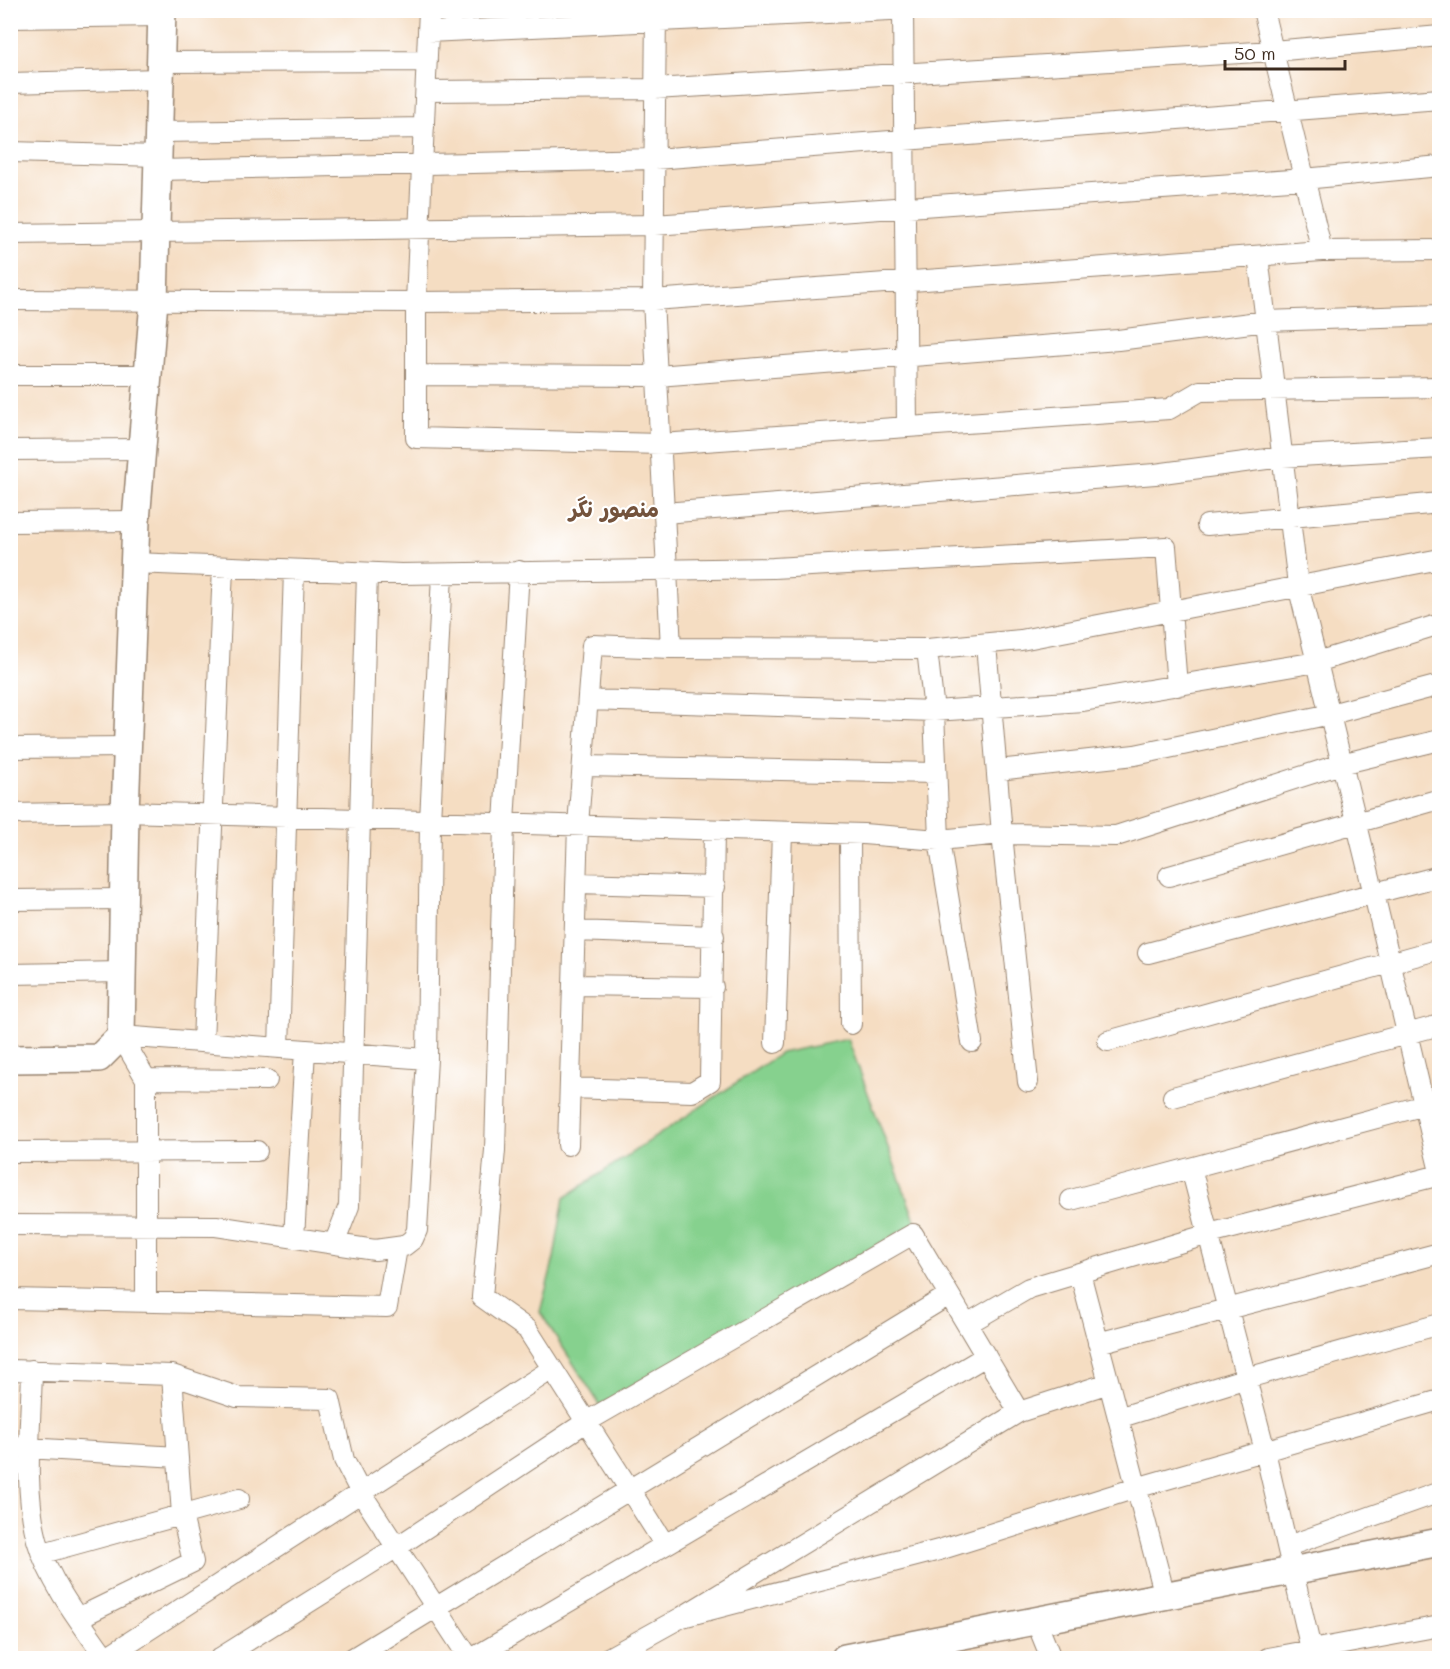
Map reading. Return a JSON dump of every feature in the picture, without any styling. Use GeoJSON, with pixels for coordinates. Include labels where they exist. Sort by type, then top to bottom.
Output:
{"type":"FeatureCollection","features":[{"type":"Feature","properties":{"kind":"street"},"geometry":{"type":"LineString","coordinates":[[429,10],[416,302],[416,438],[661,444],[1169,409],[1200,391],[1440,387]]}},
{"type":"Feature","properties":{"kind":"street"},"geometry":{"type":"LineString","coordinates":[[428,32],[656,16],[890,10]]}},
{"type":"Feature","properties":{"kind":"street"},"geometry":{"type":"LineString","coordinates":[[903,10],[907,427]]}},
{"type":"Feature","properties":{"kind":"street"},"geometry":{"type":"LineString","coordinates":[[1263,10],[1322,251]]}},
{"type":"Feature","properties":{"kind":"street"},"geometry":{"type":"LineString","coordinates":[[10,18],[162,13],[154,300],[136,521],[125,812],[121,1036],[146,1079],[146,1302]]}},
{"type":"Feature","properties":{"kind":"street"},"geometry":{"type":"LineString","coordinates":[[656,16],[653,300],[671,648]]}},
{"type":"Feature","properties":{"kind":"street"},"geometry":{"type":"LineString","coordinates":[[426,91],[655,89],[1274,51],[1440,36]]}},
{"type":"Feature","properties":{"kind":"street"},"geometry":{"type":"LineString","coordinates":[[10,82],[161,71],[427,61]]}},
{"type":"Feature","properties":{"kind":"street"},"geometry":{"type":"LineString","coordinates":[[10,152],[158,153],[422,165],[655,159],[1440,99]]}},
{"type":"Feature","properties":{"kind":"street"},"geometry":{"type":"LineString","coordinates":[[158,153],[424,128]]}},
{"type":"Feature","properties":{"kind":"street"},"geometry":{"type":"LineString","coordinates":[[10,234],[654,225],[1304,179],[1440,166]]}},
{"type":"Feature","properties":{"kind":"street"},"geometry":{"type":"LineString","coordinates":[[10,300],[416,302],[653,300],[1322,251],[1440,250]]}},
{"type":"Feature","properties":{"kind":"street"},"geometry":{"type":"LineString","coordinates":[[967,1324],[1029,1288],[1209,1234],[1440,1174],[1431,1103],[1407,1035],[1298,585],[1258,256]]}},
{"type":"Feature","properties":{"kind":"street"},"geometry":{"type":"LineString","coordinates":[[416,375],[657,376],[1118,340],[1266,321],[1440,315]]}},
{"type":"Feature","properties":{"kind":"street"},"geometry":{"type":"LineString","coordinates":[[10,375],[148,375]]}},
{"type":"Feature","properties":{"kind":"street"},"geometry":{"type":"LineString","coordinates":[[664,513],[1155,474],[1282,457],[1440,448]]}},
{"type":"Feature","properties":{"kind":"street"},"geometry":{"type":"LineString","coordinates":[[10,450],[142,449]]}},
{"type":"Feature","properties":{"kind":"street"},"geometry":{"type":"LineString","coordinates":[[1207,525],[1440,503]]}},
{"type":"Feature","properties":{"kind":"street"},"geometry":{"type":"LineString","coordinates":[[10,522],[136,521]]}},
{"type":"Feature","properties":{"kind":"street"},"geometry":{"type":"LineString","coordinates":[[135,563],[367,573],[519,572],[773,568],[1166,547],[1169,610],[1177,686]]}},
{"type":"Feature","properties":{"kind":"street"},"geometry":{"type":"LineString","coordinates":[[568,1145],[578,883],[578,825],[592,645],[671,648],[927,649],[986,644],[1021,640],[1440,558]]}},
{"type":"Feature","properties":{"kind":"street"},"geometry":{"type":"LineString","coordinates":[[203,1042],[223,567]]}},
{"type":"Feature","properties":{"kind":"street"},"geometry":{"type":"LineString","coordinates":[[279,1048],[294,570]]}},
{"type":"Feature","properties":{"kind":"street"},"geometry":{"type":"LineString","coordinates":[[519,572],[504,823],[495,1150],[482,1297],[526,1329],[665,1545]]}},
{"type":"Feature","properties":{"kind":"street"},"geometry":{"type":"LineString","coordinates":[[334,1244],[348,1206],[355,1053],[367,573]]}},
{"type":"Feature","properties":{"kind":"street"},"geometry":{"type":"LineString","coordinates":[[10,1225],[216,1226],[375,1250],[397,1248],[412,1239],[417,1230],[427,1059],[430,821],[442,573]]}},
{"type":"Feature","properties":{"kind":"street"},"geometry":{"type":"LineString","coordinates":[[589,700],[934,711],[1083,701],[1317,662],[1440,624]]}},
{"type":"Feature","properties":{"kind":"street"},"geometry":{"type":"LineString","coordinates":[[986,644],[1002,834],[1028,1082]]}},
{"type":"Feature","properties":{"kind":"street"},"geometry":{"type":"LineString","coordinates":[[927,649],[934,711],[939,840],[972,1042]]}},
{"type":"Feature","properties":{"kind":"street"},"geometry":{"type":"LineString","coordinates":[[998,770],[1134,755],[1331,714],[1440,685]]}},
{"type":"Feature","properties":{"kind":"street"},"geometry":{"type":"LineString","coordinates":[[10,814],[125,812],[213,814],[850,834],[939,840],[1002,834],[1116,836],[1341,764],[1440,740]]}},
{"type":"Feature","properties":{"kind":"street"},"geometry":{"type":"LineString","coordinates":[[10,748],[129,747]]}},
{"type":"Feature","properties":{"kind":"street"},"geometry":{"type":"LineString","coordinates":[[584,766],[936,774]]}},
{"type":"Feature","properties":{"kind":"street"},"geometry":{"type":"LineString","coordinates":[[1169,876],[1440,799]]}},
{"type":"Feature","properties":{"kind":"street"},"geometry":{"type":"LineString","coordinates":[[570,1088],[692,1092],[710,1081],[715,887],[714,830]]}},
{"type":"Feature","properties":{"kind":"street"},"geometry":{"type":"LineString","coordinates":[[775,1043],[782,832]]}},
{"type":"Feature","properties":{"kind":"street"},"geometry":{"type":"LineString","coordinates":[[850,834],[851,1024]]}},
{"type":"Feature","properties":{"kind":"street"},"geometry":{"type":"LineString","coordinates":[[1148,953],[1440,876]]}},
{"type":"Feature","properties":{"kind":"street"},"geometry":{"type":"LineString","coordinates":[[578,883],[715,887]]}},
{"type":"Feature","properties":{"kind":"street"},"geometry":{"type":"LineString","coordinates":[[10,900],[125,898]]}},
{"type":"Feature","properties":{"kind":"street"},"geometry":{"type":"LineString","coordinates":[[576,931],[714,936]]}},
{"type":"Feature","properties":{"kind":"street"},"geometry":{"type":"LineString","coordinates":[[1108,1041],[1440,949]]}},
{"type":"Feature","properties":{"kind":"street"},"geometry":{"type":"LineString","coordinates":[[10,974],[123,972]]}},
{"type":"Feature","properties":{"kind":"street"},"geometry":{"type":"LineString","coordinates":[[574,985],[712,987]]}},
{"type":"Feature","properties":{"kind":"street"},"geometry":{"type":"LineString","coordinates":[[1173,1096],[1440,1025]]}},
{"type":"Feature","properties":{"kind":"street"},"geometry":{"type":"LineString","coordinates":[[10,1059],[99,1058],[121,1036],[427,1059]]}},
{"type":"Feature","properties":{"kind":"street"},"geometry":{"type":"LineString","coordinates":[[294,1238],[306,1050]]}},
{"type":"Feature","properties":{"kind":"street"},"geometry":{"type":"LineString","coordinates":[[146,1079],[267,1080]]}},
{"type":"Feature","properties":{"kind":"street"},"geometry":{"type":"LineString","coordinates":[[1071,1200],[1431,1103]]}},
{"type":"Feature","properties":{"kind":"street"},"geometry":{"type":"LineString","coordinates":[[10,1152],[257,1151]]}},
{"type":"Feature","properties":{"kind":"street"},"geometry":{"type":"LineString","coordinates":[[1191,1168],[1247,1378],[1312,1654]]}},
{"type":"Feature","properties":{"kind":"street"},"geometry":{"type":"LineString","coordinates":[[220,1659],[397,1547],[586,1422],[913,1234],[1019,1412]]}},
{"type":"Feature","properties":{"kind":"street"},"geometry":{"type":"LineString","coordinates":[[10,1299],[387,1307],[397,1248]]}},
{"type":"Feature","properties":{"kind":"street"},"geometry":{"type":"LineString","coordinates":[[1098,1342],[1440,1252]]}},
{"type":"Feature","properties":{"kind":"street"},"geometry":{"type":"LineString","coordinates":[[1080,1273],[1164,1596]]}},
{"type":"Feature","properties":{"kind":"street"},"geometry":{"type":"LineString","coordinates":[[352,1659],[949,1294]]}},
{"type":"Feature","properties":{"kind":"street"},"geometry":{"type":"LineString","coordinates":[[1118,1418],[1247,1378],[1440,1324]]}},
{"type":"Feature","properties":{"kind":"street"},"geometry":{"type":"LineString","coordinates":[[10,1370],[172,1375],[237,1397],[330,1399],[344,1460],[361,1493],[471,1659],[986,1356]]}},
{"type":"Feature","properties":{"kind":"street"},"geometry":{"type":"LineString","coordinates":[[32,1370],[30,1495],[38,1541],[65,1600],[106,1658],[552,1369]]}},
{"type":"Feature","properties":{"kind":"street"},"geometry":{"type":"LineString","coordinates":[[78,1618],[193,1562],[182,1515],[172,1375]]}},
{"type":"Feature","properties":{"kind":"street"},"geometry":{"type":"LineString","coordinates":[[608,1659],[682,1617],[1019,1412],[1109,1383]]}},
{"type":"Feature","properties":{"kind":"street"},"geometry":{"type":"LineString","coordinates":[[682,1617],[939,1550],[1136,1488],[1440,1400]]}},
{"type":"Feature","properties":{"kind":"street"},"geometry":{"type":"LineString","coordinates":[[10,1447],[178,1457]]}},
{"type":"Feature","properties":{"kind":"street"},"geometry":{"type":"LineString","coordinates":[[845,1659],[1164,1596],[1291,1559],[1440,1492]]}},
{"type":"Feature","properties":{"kind":"street"},"geometry":{"type":"LineString","coordinates":[[43,1553],[239,1499]]}},
{"type":"Feature","properties":{"kind":"street"},"geometry":{"type":"LineString","coordinates":[[1291,1559],[1440,1542]]}},
{"type":"Feature","properties":{"kind":"street"},"geometry":{"type":"LineString","coordinates":[[1036,1622],[1051,1659]]}},
{"type":"Feature","properties":{"kind":"street"},"geometry":{"type":"LineString","coordinates":[[1268,1659],[1312,1654],[1440,1626]]}},
{"type":"Feature","properties":{"kind":"green space"},"geometry":{"type":"Polygon","coordinates":[[[848,1039],[916,1223],[600,1405],[540,1312],[554,1258],[564,1198],[781,1053],[848,1039]]]}},
{"type":"Feature","properties":{"kind":"district","name":"منصور نگر"},"geometry":{"type":"Point","coordinates":[614,509]}}]}
